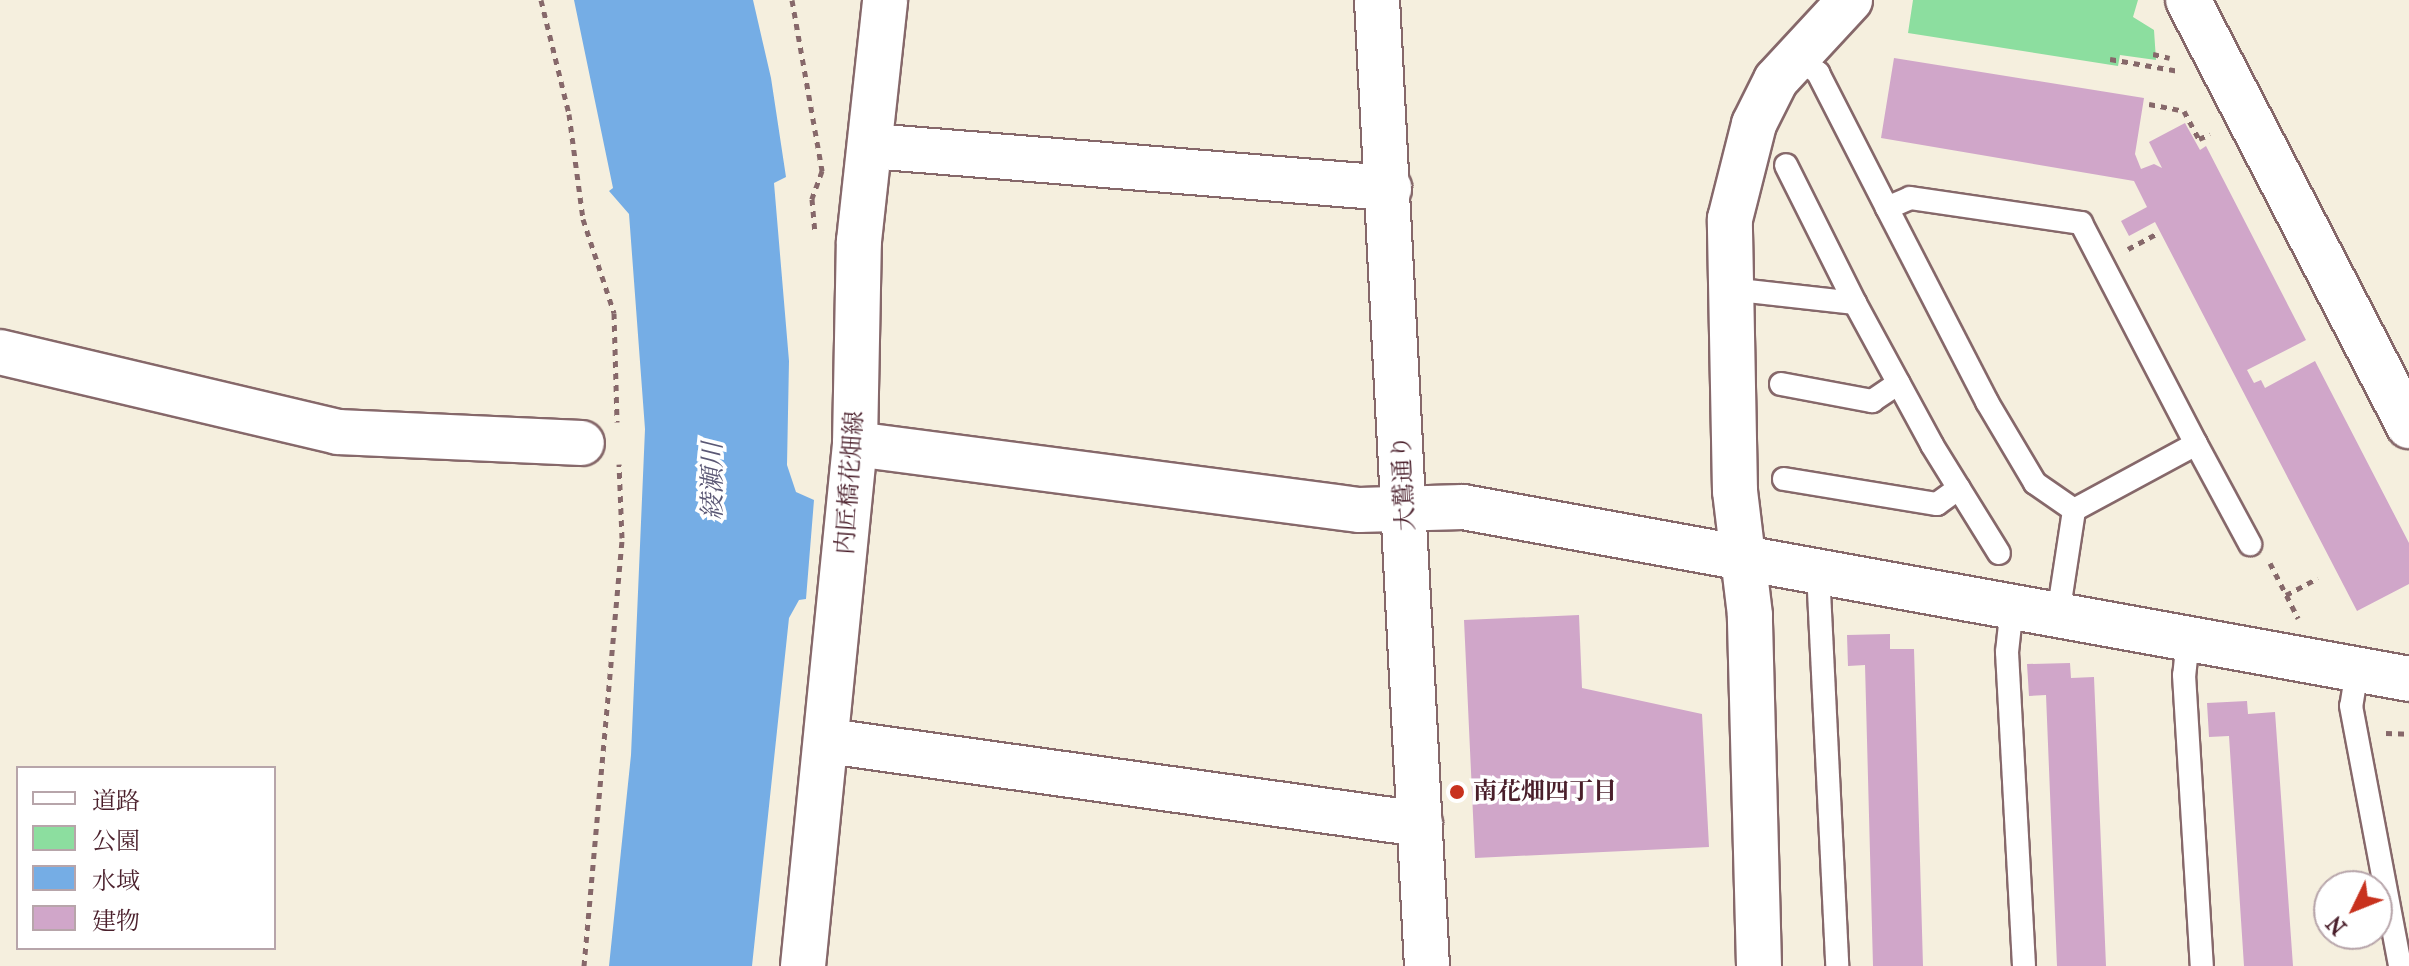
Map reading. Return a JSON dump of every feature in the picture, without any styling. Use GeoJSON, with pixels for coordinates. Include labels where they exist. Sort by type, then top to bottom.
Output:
{"type":"FeatureCollection","features":[{"type":"Feature","properties":{"kind":"street","name":"内匠橋花畑線"},"geometry":{"type":"LineString","coordinates":[[803,966],[828,741],[855,444],[859,241],[885,0]]}},
{"type":"Feature","properties":{"kind":"street","name":"大鷲通り"},"geometry":{"type":"LineString","coordinates":[[1377,0],[1406,508],[1427,966]]}},
{"type":"Feature","properties":{"kind":"street"},"geometry":{"type":"LineString","coordinates":[[1759,966],[1745,557],[1735,491],[1730,219],[1739,171],[1754,124],[1776,80],[1850,0]]}},
{"type":"Feature","properties":{"kind":"street"},"geometry":{"type":"LineString","coordinates":[[2188,0],[2409,426]]}},
{"type":"Feature","properties":{"kind":"street"},"geometry":{"type":"LineString","coordinates":[[871,146],[1389,188]]}},
{"type":"Feature","properties":{"kind":"street"},"geometry":{"type":"LineString","coordinates":[[0,352],[338,432],[582,443]]}},
{"type":"Feature","properties":{"kind":"street"},"geometry":{"type":"LineString","coordinates":[[855,444],[1359,510],[1463,507],[2409,679]]}},
{"type":"Feature","properties":{"kind":"street"},"geometry":{"type":"LineString","coordinates":[[828,741],[1420,824]]}},
{"type":"Feature","properties":{"kind":"lane"},"geometry":{"type":"LineString","coordinates":[[1795,56],[1818,73],[1987,402],[2035,483],[2074,510]]}},
{"type":"Feature","properties":{"kind":"lane"},"geometry":{"type":"LineString","coordinates":[[1786,165],[1855,303],[1999,553]]}},
{"type":"Feature","properties":{"kind":"lane"},"geometry":{"type":"LineString","coordinates":[[1887,208],[1910,198],[2081,223],[2250,544]]}},
{"type":"Feature","properties":{"kind":"lane"},"geometry":{"type":"LineString","coordinates":[[1730,289],[1855,303]]}},
{"type":"Feature","properties":{"kind":"lane"},"geometry":{"type":"LineString","coordinates":[[1781,384],[1872,401],[1899,383]]}},
{"type":"Feature","properties":{"kind":"lane"},"geometry":{"type":"LineString","coordinates":[[2074,510],[2196,444]]}},
{"type":"Feature","properties":{"kind":"lane"},"geometry":{"type":"LineString","coordinates":[[1784,479],[1937,504],[1959,488]]}},
{"type":"Feature","properties":{"kind":"lane"},"geometry":{"type":"LineString","coordinates":[[2058,615],[2074,510]]}},
{"type":"Feature","properties":{"kind":"lane"},"geometry":{"type":"LineString","coordinates":[[1818,571],[1837,966]]}},
{"type":"Feature","properties":{"kind":"lane"},"geometry":{"type":"LineString","coordinates":[[2012,606],[2007,652],[2024,966]]}},
{"type":"Feature","properties":{"kind":"lane"},"geometry":{"type":"LineString","coordinates":[[2188,639],[2184,675],[2202,966]]}},
{"type":"Feature","properties":{"kind":"lane"},"geometry":{"type":"LineString","coordinates":[[2357,670],[2351,706],[2400,966]]}},
{"type":"Feature","properties":{"kind":"path"},"geometry":{"type":"LineString","coordinates":[[2110,59],[2179,71],[2179,59],[2153,54]]}},
{"type":"Feature","properties":{"kind":"path"},"geometry":{"type":"LineString","coordinates":[[2149,104],[2184,111],[2199,139],[2205,137]]}},
{"type":"Feature","properties":{"kind":"path"},"geometry":{"type":"LineString","coordinates":[[2250,544],[2268,561],[2299,627]]}},
{"type":"Feature","properties":{"kind":"path"},"geometry":{"type":"LineString","coordinates":[[2286,595],[2318,578]]}},
{"type":"Feature","properties":{"kind":"green space"},"geometry":{"type":"Polygon","coordinates":[[[1913,0],[2138,0],[2133,17],[2154,30],[2156,60],[2120,55],[2118,66],[1908,33],[1913,0]]]}},
{"type":"Feature","properties":{"kind":"water","name":"綾瀬川"},"geometry":{"type":"Polygon","coordinates":[[[574,0],[753,0],[771,78],[786,177],[774,183],[789,361],[787,465],[796,492],[814,500],[806,599],[799,600],[789,618],[752,966],[609,966],[631,755],[645,429],[629,214],[609,191],[613,188],[574,0]]]}},
{"type":"Feature","properties":{"kind":"building"},"geometry":{"type":"Polygon","coordinates":[[[1894,58],[2144,98],[2135,154],[2141,169],[2154,164],[2162,168],[2149,142],[2185,123],[2200,150],[2206,146],[2306,340],[2247,370],[2254,383],[2261,380],[2265,388],[2315,361],[2409,543],[2409,584],[2357,611],[2155,222],[2129,236],[2121,221],[2147,207],[2134,181],[1881,138],[1894,58]]]}},
{"type":"Feature","properties":{"kind":"building"},"geometry":{"type":"Polygon","coordinates":[[[1579,615],[1582,688],[1702,714],[1709,847],[1475,858],[1464,620],[1579,615]]]}},
{"type":"Feature","properties":{"kind":"building"},"geometry":{"type":"Polygon","coordinates":[[[1890,634],[1890,649],[1914,649],[1923,966],[1873,966],[1865,665],[1848,666],[1847,635],[1890,634]]]}},
{"type":"Feature","properties":{"kind":"building"},"geometry":{"type":"Polygon","coordinates":[[[2070,663],[2071,678],[2094,677],[2106,966],[2057,966],[2046,695],[2029,696],[2027,664],[2070,663]]]}},
{"type":"Feature","properties":{"kind":"building"},"geometry":{"type":"Polygon","coordinates":[[[2247,701],[2248,714],[2275,712],[2293,966],[2244,966],[2229,736],[2209,737],[2207,703],[2247,701]]]}},
{"type":"Feature","properties":{"kind":"place","name":"南花畑四丁目"},"geometry":{"type":"Point","coordinates":[1457,792]}}]}
